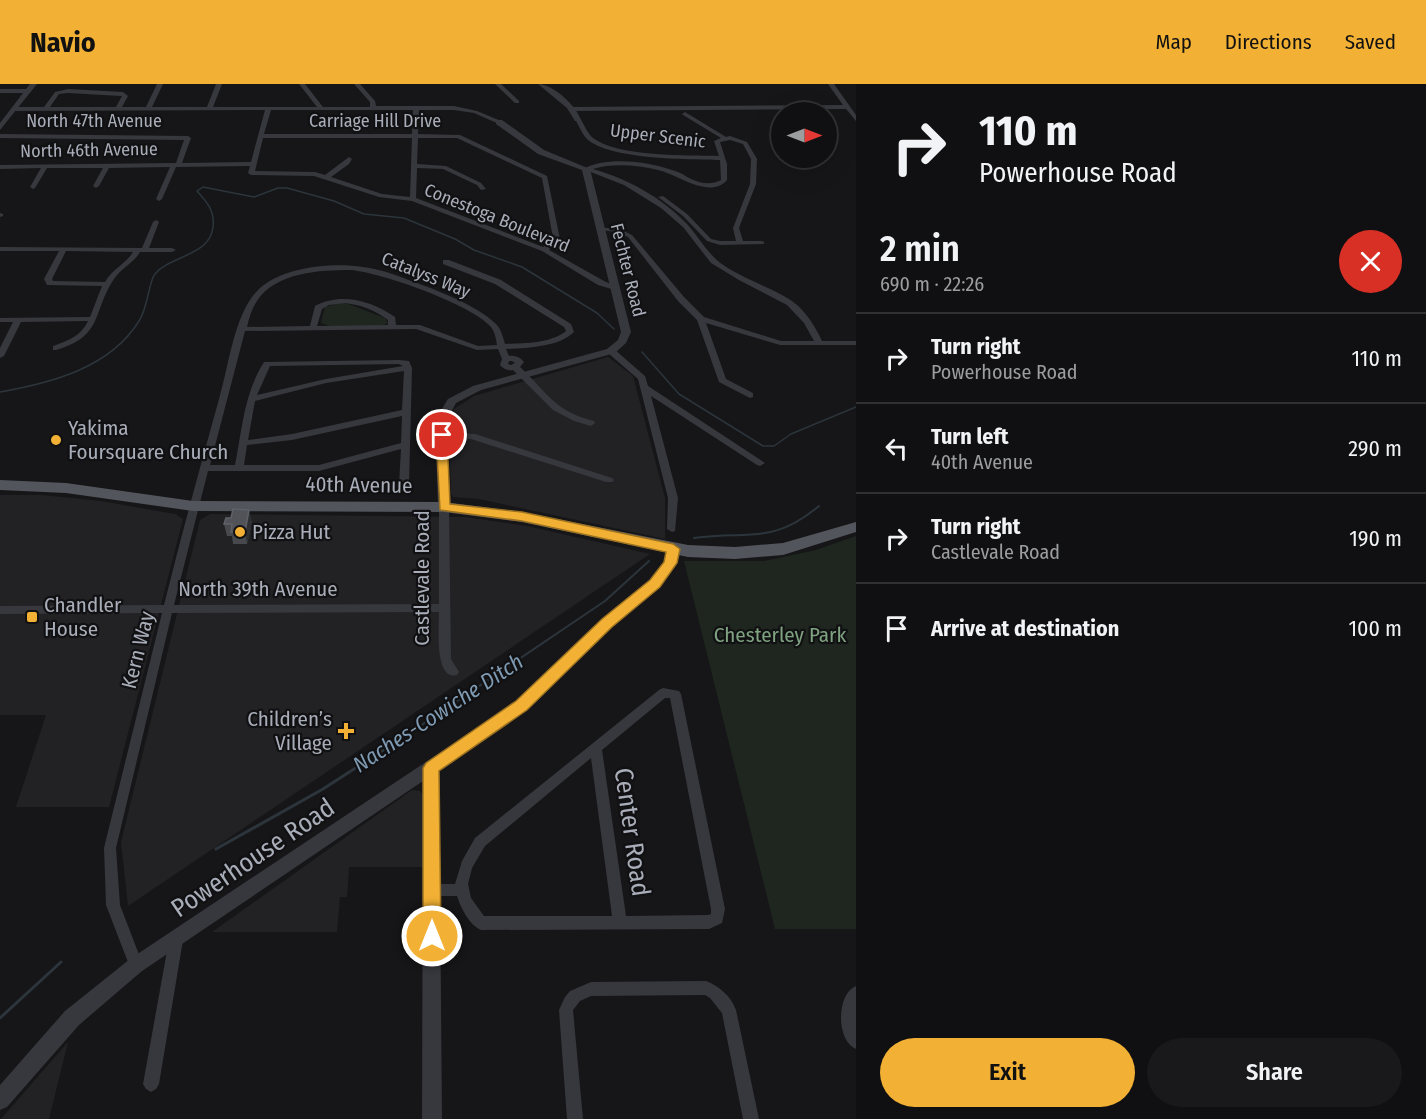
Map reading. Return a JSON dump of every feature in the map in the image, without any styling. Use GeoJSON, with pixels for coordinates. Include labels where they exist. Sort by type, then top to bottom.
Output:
{"type":"FeatureCollection","features":[{"type":"Feature","properties":{"kind":"main road","name":"40th Avenue"},"geometry":{"type":"LineString","coordinates":[[0,485],[66,488],[193,506],[444,507],[522,517],[673,549],[735,554],[783,549],[856,527]]}},
{"type":"Feature","properties":{"kind":"street"},"geometry":{"type":"LineString","coordinates":[[0,128],[34,84]]}},
{"type":"Feature","properties":{"kind":"street"},"geometry":{"type":"LineString","coordinates":[[148,109],[160,84]]}},
{"type":"Feature","properties":{"kind":"street"},"geometry":{"type":"LineString","coordinates":[[209,109],[219,84]]}},
{"type":"Feature","properties":{"kind":"street"},"geometry":{"type":"LineString","coordinates":[[302,84],[322,109]]}},
{"type":"Feature","properties":{"kind":"street"},"geometry":{"type":"LineString","coordinates":[[357,84],[372,100],[374,109]]}},
{"type":"Feature","properties":{"kind":"street"},"geometry":{"type":"LineString","coordinates":[[498,84],[517,102]]}},
{"type":"Feature","properties":{"kind":"street"},"geometry":{"type":"LineString","coordinates":[[541,84],[571,109],[578,119]]}},
{"type":"Feature","properties":{"kind":"street"},"geometry":{"type":"LineString","coordinates":[[831,84],[856,119]]}},
{"type":"Feature","properties":{"kind":"street"},"geometry":{"type":"LineString","coordinates":[[0,91],[28,91]]}},
{"type":"Feature","properties":{"kind":"street"},"geometry":{"type":"LineString","coordinates":[[46,109],[57,93],[68,91],[123,94],[125,96],[118,109]]}},
{"type":"Feature","properties":{"kind":"street"},"geometry":{"type":"LineString","coordinates":[[571,109],[848,107]]}},
{"type":"Feature","properties":{"kind":"street"},"geometry":{"type":"LineString","coordinates":[[14,109],[470,110],[499,122],[541,152],[586,169],[624,178],[671,203],[709,240],[720,243],[762,243]]}},
{"type":"Feature","properties":{"kind":"street"},"geometry":{"type":"LineString","coordinates":[[159,199],[176,164],[253,164],[268,109]]}},
{"type":"Feature","properties":{"kind":"street"},"geometry":{"type":"LineString","coordinates":[[413,199],[416,109]]}},
{"type":"Feature","properties":{"kind":"street"},"geometry":{"type":"LineString","coordinates":[[685,114],[724,138],[745,143],[754,159],[753,184],[736,228],[740,243]]}},
{"type":"Feature","properties":{"kind":"street","name":"Upper Scenic"},"geometry":{"type":"LineString","coordinates":[[578,119],[592,140],[613,148],[667,155],[722,158],[724,182],[712,186],[698,184],[678,174],[658,168],[611,163],[598,164],[586,169]]}},
{"type":"Feature","properties":{"kind":"street","name":"North 47th Avenue"},"geometry":{"type":"LineString","coordinates":[[0,136],[188,138],[176,164]]}},
{"type":"Feature","properties":{"kind":"street","name":"Carriage Hill Drive"},"geometry":{"type":"LineString","coordinates":[[260,136],[458,136],[543,175],[546,179],[557,237],[556,241],[544,250]]}},
{"type":"Feature","properties":{"kind":"street"},"geometry":{"type":"LineString","coordinates":[[722,158],[717,144],[724,138]]}},
{"type":"Feature","properties":{"kind":"street"},"geometry":{"type":"LineString","coordinates":[[325,178],[347,164],[349,159]]}},
{"type":"Feature","properties":{"kind":"street","name":"North 46th Avenue"},"geometry":{"type":"LineString","coordinates":[[0,167],[176,164]]}},
{"type":"Feature","properties":{"kind":"street","name":"Conestoga Boulevard"},"geometry":{"type":"LineString","coordinates":[[253,164],[251,173],[306,173],[381,196],[413,199],[544,250],[615,288]]}},
{"type":"Feature","properties":{"kind":"street"},"geometry":{"type":"LineString","coordinates":[[96,186],[107,166]]}},
{"type":"Feature","properties":{"kind":"street"},"geometry":{"type":"LineString","coordinates":[[414,166],[444,167],[479,184],[483,189]]}},
{"type":"Feature","properties":{"kind":"street"},"geometry":{"type":"LineString","coordinates":[[33,187],[45,167]]}},
{"type":"Feature","properties":{"kind":"street","name":"Fechter Road"},"geometry":{"type":"LineString","coordinates":[[586,169],[626,332],[622,341],[611,351]]}},
{"type":"Feature","properties":{"kind":"street"},"geometry":{"type":"LineString","coordinates":[[606,175],[634,188],[667,209],[687,228],[708,256],[725,269],[790,303],[812,327],[819,343]]}},
{"type":"Feature","properties":{"kind":"street"},"geometry":{"type":"LineString","coordinates":[[56,348],[81,339],[93,320],[113,274],[141,250],[156,222]]}},
{"type":"Feature","properties":{"kind":"street"},"geometry":{"type":"LineString","coordinates":[[601,229],[618,230],[630,236],[701,319],[722,380],[750,395]]}},
{"type":"Feature","properties":{"kind":"street"},"geometry":{"type":"LineString","coordinates":[[0,249],[172,250]]}},
{"type":"Feature","properties":{"kind":"street"},"geometry":{"type":"LineString","coordinates":[[64,249],[48,279],[50,283],[108,284]]}},
{"type":"Feature","properties":{"kind":"street"},"geometry":{"type":"LineString","coordinates":[[244,329],[417,327],[472,348],[536,345],[565,336],[570,330],[568,326],[498,282],[446,262]]}},
{"type":"Feature","properties":{"kind":"street","name":"Catalyss Way"},"geometry":{"type":"LineString","coordinates":[[238,344],[255,299],[271,285],[289,276],[307,271],[350,268],[383,274],[462,305],[494,326],[506,359],[518,360],[519,365],[515,367],[557,411],[574,420],[591,423]]}},
{"type":"Feature","properties":{"kind":"street"},"geometry":{"type":"LineString","coordinates":[[313,328],[318,308],[338,300],[354,302],[387,315],[392,319],[392,328]]}},
{"type":"Feature","properties":{"kind":"street"},"geometry":{"type":"LineString","coordinates":[[701,319],[771,341],[856,343]]}},
{"type":"Feature","properties":{"kind":"street"},"geometry":{"type":"LineString","coordinates":[[0,320],[93,320]]}},
{"type":"Feature","properties":{"kind":"street"},"geometry":{"type":"LineString","coordinates":[[0,356],[18,320]]}},
{"type":"Feature","properties":{"kind":"street","name":"Kern Way"},"geometry":{"type":"LineString","coordinates":[[136,965],[113,905],[110,848],[193,506],[238,344]]}},
{"type":"Feature","properties":{"kind":"street"},"geometry":{"type":"LineString","coordinates":[[611,351],[640,374],[645,388],[673,498],[672,529]]}},
{"type":"Feature","properties":{"kind":"street","name":"Castlevale Road"},"geometry":{"type":"LineString","coordinates":[[453,672],[445,660],[441,420],[452,401],[477,388],[611,351]]}},
{"type":"Feature","properties":{"kind":"street"},"geometry":{"type":"LineString","coordinates":[[238,469],[253,399],[261,372],[267,364],[399,362],[406,363],[408,368],[404,484]]}},
{"type":"Feature","properties":{"kind":"street"},"geometry":{"type":"LineString","coordinates":[[253,399],[326,381],[408,368]]}},
{"type":"Feature","properties":{"kind":"street"},"geometry":{"type":"LineString","coordinates":[[645,388],[760,464]]}},
{"type":"Feature","properties":{"kind":"street"},"geometry":{"type":"LineString","coordinates":[[244,443],[292,437],[406,412]]}},
{"type":"Feature","properties":{"kind":"street"},"geometry":{"type":"LineString","coordinates":[[442,435],[472,436],[609,480]]}},
{"type":"Feature","properties":{"kind":"street"},"geometry":{"type":"LineString","coordinates":[[205,468],[319,468],[405,445]]}},
{"type":"Feature","properties":{"kind":"street","name":"Powerhouse Road"},"geometry":{"type":"LineString","coordinates":[[0,1100],[72,1018],[136,965],[521,706],[607,623],[655,584],[670,563],[673,549]]}},
{"type":"Feature","properties":{"kind":"street","name":"North 39th Avenue"},"geometry":{"type":"LineString","coordinates":[[0,610],[443,608]]}},
{"type":"Feature","properties":{"kind":"street"},"geometry":{"type":"LineString","coordinates":[[663,693],[675,694],[718,909],[717,918],[709,922],[481,923],[466,906],[460,890],[467,863],[480,842],[663,693]]}},
{"type":"Feature","properties":{"kind":"street","name":"Center Road"},"geometry":{"type":"LineString","coordinates":[[596,748],[620,922]]}},
{"type":"Feature","properties":{"kind":"street"},"geometry":{"type":"LineString","coordinates":[[431,768],[432,1119]]}},
{"type":"Feature","properties":{"kind":"street"},"geometry":{"type":"LineString","coordinates":[[432,890],[460,890]]}},
{"type":"Feature","properties":{"kind":"street"},"geometry":{"type":"LineString","coordinates":[[151,1084],[176,940]]}},
{"type":"Feature","properties":{"kind":"street"},"geometry":{"type":"LineString","coordinates":[[575,1119],[566,1010],[574,996],[582,990],[591,989],[706,988],[715,993],[729,1010],[751,1119]]}},
{"type":"Feature","properties":{"kind":"street"},"geometry":{"type":"LineString","coordinates":[[856,993],[850,1001],[847,1012],[848,1026],[856,1042]]}},
{"type":"Feature","properties":{"kind":"shaded area"},"geometry":{"type":"Polygon","coordinates":[[[608,357],[633,376],[665,498],[665,539],[479,499],[453,497],[449,423],[454,409],[474,396],[608,357]]]}},
{"type":"Feature","properties":{"kind":"shaded area"},"geometry":{"type":"Polygon","coordinates":[[[0,495],[42,495],[101,501],[175,514],[183,519],[109,807],[16,807],[46,715],[0,715],[0,495]]]}},
{"type":"Feature","properties":{"kind":"shaded area"},"geometry":{"type":"Polygon","coordinates":[[[210,514],[465,517],[527,526],[650,554],[128,906],[121,842],[200,520],[210,514]]]}},
{"type":"Feature","properties":{"kind":"shaded area"},"geometry":{"type":"Polygon","coordinates":[[[412,790],[420,791],[423,795],[422,867],[349,867],[347,897],[340,897],[337,932],[212,932],[412,790]]]}},
{"type":"Feature","properties":{"kind":"shaded area"},"geometry":{"type":"Polygon","coordinates":[[[68,1042],[49,1119],[1,1119],[68,1042]]]}},
{"type":"Feature","properties":{"kind":"green space"},"geometry":{"type":"Polygon","coordinates":[[[343,302],[385,318],[388,323],[382,326],[330,326],[321,323],[325,307],[343,302]]]}},
{"type":"Feature","properties":{"kind":"green space","name":"Chesterley Park"},"geometry":{"type":"Polygon","coordinates":[[[856,536],[856,929],[775,929],[684,561],[764,561],[816,550],[856,536]]]}},
{"type":"Feature","properties":{"kind":"building"},"geometry":{"type":"Polygon","coordinates":[[[233,509],[249,510],[245,532],[231,532],[232,524],[224,524],[226,518],[231,518],[233,509]]]}},
{"type":"Feature","properties":{"kind":"waterway"},"geometry":{"type":"LineString","coordinates":[[0,392],[39,384],[78,371],[112,351],[127,337],[142,315],[155,274],[170,263],[198,250],[210,237],[213,227],[211,211],[197,191],[203,187],[254,197],[278,188],[287,188],[334,201],[364,214],[404,218],[455,239],[474,250],[522,267],[597,313],[614,329]]}},
{"type":"Feature","properties":{"kind":"waterway"},"geometry":{"type":"LineString","coordinates":[[642,352],[679,394],[763,446],[774,446],[791,434],[856,407]]}},
{"type":"Feature","properties":{"kind":"waterway","name":"Naches-Cowiche Ditch"},"geometry":{"type":"LineString","coordinates":[[694,538],[773,532],[802,519],[819,506]]}},
{"type":"Feature","properties":{"kind":"waterway","name":"Naches-Cowiche Ditch"},"geometry":{"type":"LineString","coordinates":[[383,751],[605,601],[649,561]]}},
{"type":"Feature","properties":{"kind":"waterway","name":"Naches-Cowiche Ditch"},"geometry":{"type":"LineString","coordinates":[[216,849],[323,789],[385,749]]}},
{"type":"Feature","properties":{"kind":"waterway","name":"Naches-Cowiche Ditch"},"geometry":{"type":"LineString","coordinates":[[0,1018],[61,962]]}},
{"type":"Feature","properties":{"kind":"place","name":"Yakima Foursquare Church"},"geometry":{"type":"Point","coordinates":[56,440]}},
{"type":"Feature","properties":{"kind":"place","name":"Pizza Hut"},"geometry":{"type":"Point","coordinates":[240,532]}},
{"type":"Feature","properties":{"kind":"place","name":"Chandler House"},"geometry":{"type":"Point","coordinates":[32,617]}},
{"type":"Feature","properties":{"kind":"place","name":"Children’s Village"},"geometry":{"type":"Point","coordinates":[346,731]}},
{"type":"Feature","properties":{"kind":"route"},"geometry":{"type":"LineString","coordinates":[[432,936],[431,768],[521,706],[607,623],[655,584],[666,572],[673,549],[522,517],[444,507],[442,435]]}}]}
